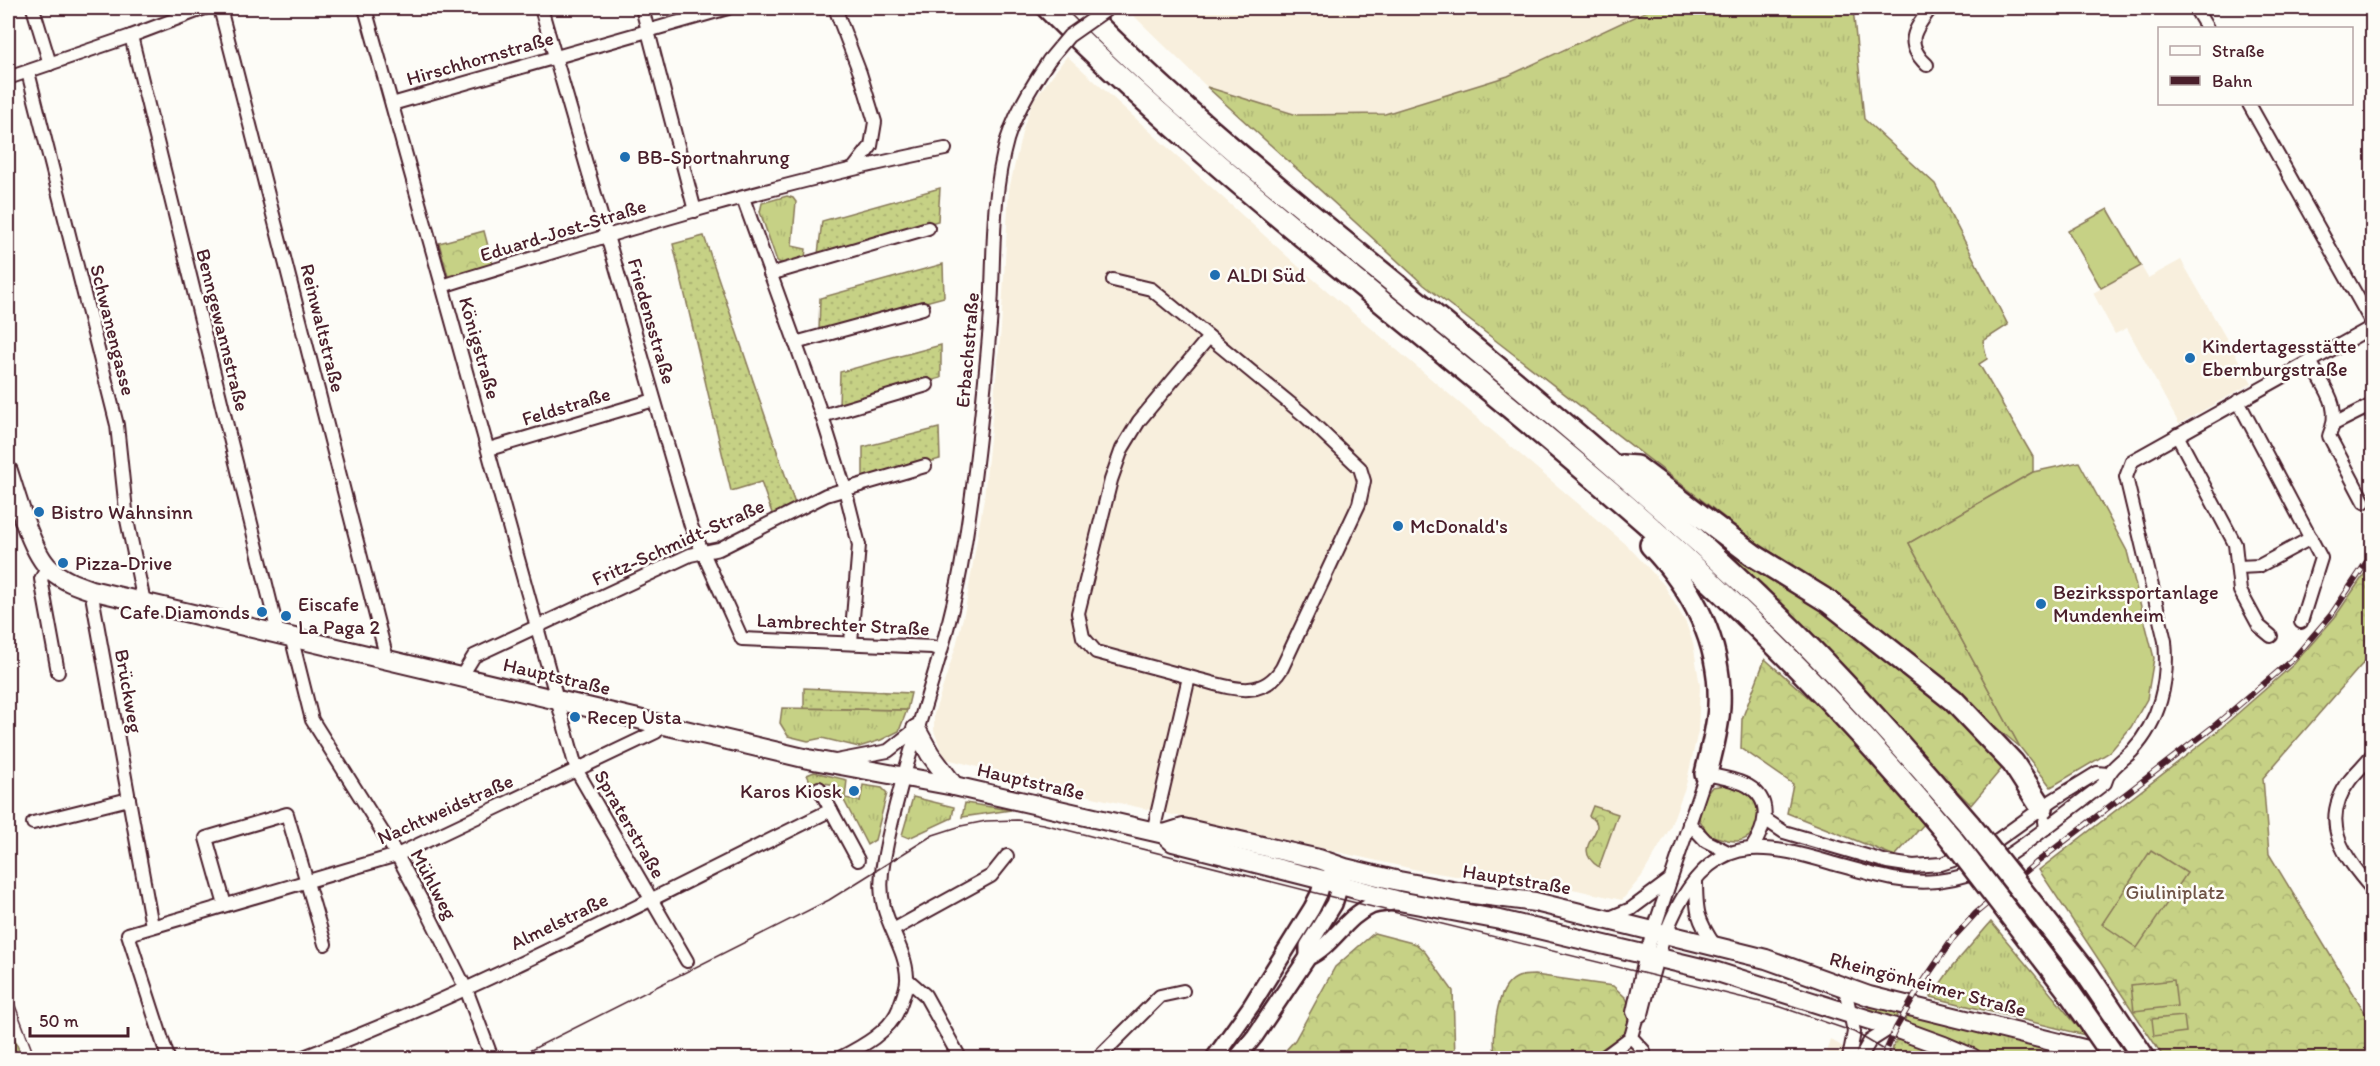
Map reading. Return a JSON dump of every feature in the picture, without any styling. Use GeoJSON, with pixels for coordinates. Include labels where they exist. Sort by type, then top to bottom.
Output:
{"type":"FeatureCollection","features":[{"type":"Feature","properties":{"kind":"highway"},"geometry":{"type":"LineString","coordinates":[[1048,8],[1120,79],[1195,146],[1648,525],[1777,647],[1848,720],[1951,838],[2119,1058]]}},
{"type":"Feature","properties":{"kind":"highway"},"geometry":{"type":"LineString","coordinates":[[1080,8],[1146,72],[1257,170],[1612,465],[1707,549],[1813,651],[1894,738],[1969,824],[2085,971],[2144,1059]]}},
{"type":"Feature","properties":{"kind":"highway"},"geometry":{"type":"LineString","coordinates":[[1612,465],[1636,466],[1753,555],[1829,602],[1937,687],[1965,711],[2013,763],[2044,818]]}},
{"type":"Feature","properties":{"kind":"highway"},"geometry":{"type":"LineString","coordinates":[[1608,491],[1680,580],[1694,601],[1706,626],[1714,659],[1719,704],[1717,725],[1706,774]]}},
{"type":"Feature","properties":{"kind":"main road","name":"Hauptstraße"},"geometry":{"type":"LineString","coordinates":[[8,471],[28,527],[48,567],[66,581],[91,590],[830,762],[954,786],[1158,833],[1173,842],[1204,850],[1336,878],[1430,887],[1534,902],[1660,933]]}},
{"type":"Feature","properties":{"kind":"main road"},"geometry":{"type":"LineString","coordinates":[[916,729],[930,754],[954,786]]}},
{"type":"Feature","properties":{"kind":"main road","name":"Hauptstraße"},"geometry":{"type":"LineString","coordinates":[[1158,833],[1183,828],[1319,859],[1336,878],[1399,901],[1500,920],[1749,980],[1892,1027],[1972,1059]]}},
{"type":"Feature","properties":{"kind":"main road","name":"Rheingönheimer Straße"},"geometry":{"type":"LineString","coordinates":[[1660,933],[1785,966],[1845,988],[2119,1058]]}},
{"type":"Feature","properties":{"kind":"street"},"geometry":{"type":"LineString","coordinates":[[33,8],[50,64]]}},
{"type":"Feature","properties":{"kind":"street"},"geometry":{"type":"LineString","coordinates":[[8,78],[131,36],[180,12],[205,8]]}},
{"type":"Feature","properties":{"kind":"street","name":"Reinwaltstraße"},"geometry":{"type":"LineString","coordinates":[[220,8],[387,659]]}},
{"type":"Feature","properties":{"kind":"street","name":"Königstraße"},"geometry":{"type":"LineString","coordinates":[[364,8],[557,699]]}},
{"type":"Feature","properties":{"kind":"street","name":"Friedensstraße"},"geometry":{"type":"LineString","coordinates":[[541,8],[692,526],[742,639]]}},
{"type":"Feature","properties":{"kind":"street"},"geometry":{"type":"LineString","coordinates":[[642,8],[695,211]]}},
{"type":"Feature","properties":{"kind":"street","name":"Hirschhornstraße"},"geometry":{"type":"LineString","coordinates":[[392,104],[728,8]]}},
{"type":"Feature","properties":{"kind":"street"},"geometry":{"type":"LineString","coordinates":[[835,8],[860,73],[875,122],[872,146],[854,168]]}},
{"type":"Feature","properties":{"kind":"street","name":"Erbachstraße"},"geometry":{"type":"LineString","coordinates":[[908,980],[904,957],[884,906],[883,868],[916,729],[941,650],[957,588],[973,491],[988,342],[998,184],[1008,138],[1018,111],[1033,83],[1069,36],[1109,8]]}},
{"type":"Feature","properties":{"kind":"street"},"geometry":{"type":"LineString","coordinates":[[1927,65],[1915,51],[1913,42],[1917,27],[1931,8]]}},
{"type":"Feature","properties":{"kind":"street"},"geometry":{"type":"LineString","coordinates":[[2195,8],[2206,27]]}},
{"type":"Feature","properties":{"kind":"street","name":"Benngewannstraße"},"geometry":{"type":"LineString","coordinates":[[131,36],[284,635]]}},
{"type":"Feature","properties":{"kind":"street","name":"Schwanengasse"},"geometry":{"type":"LineString","coordinates":[[28,72],[117,425],[127,519],[144,602]]}},
{"type":"Feature","properties":{"kind":"street"},"geometry":{"type":"LineString","coordinates":[[1766,820],[1784,832],[1887,862],[1925,865],[1951,861],[1982,849],[2010,832],[2044,818],[2105,783],[2107,774],[2134,748],[2148,730],[2160,701],[2166,668],[2165,641],[2126,477],[2132,461],[2373,325],[2250,105]]}},
{"type":"Feature","properties":{"kind":"street","name":"Eduard-Jost-Straße"},"geometry":{"type":"LineString","coordinates":[[442,286],[695,211],[854,168],[945,149]]}},
{"type":"Feature","properties":{"kind":"street"},"geometry":{"type":"LineString","coordinates":[[743,198],[822,416],[845,489],[859,545],[851,642]]}},
{"type":"Feature","properties":{"kind":"street"},"geometry":{"type":"LineString","coordinates":[[770,274],[928,228]]}},
{"type":"Feature","properties":{"kind":"street"},"geometry":{"type":"LineString","coordinates":[[1113,280],[1151,289],[1304,415],[1355,461],[1363,474],[1364,481],[1359,504],[1282,668],[1274,680],[1263,688],[1248,690],[1096,652],[1083,637],[1078,614],[1111,480],[1122,449],[1139,421],[1209,337]]}},
{"type":"Feature","properties":{"kind":"street"},"geometry":{"type":"LineString","coordinates":[[795,343],[923,308]]}},
{"type":"Feature","properties":{"kind":"street"},"geometry":{"type":"LineString","coordinates":[[2310,361],[2335,407],[2334,424],[2329,436],[2364,502]]}},
{"type":"Feature","properties":{"kind":"street"},"geometry":{"type":"LineString","coordinates":[[822,416],[927,384]]}},
{"type":"Feature","properties":{"kind":"street","name":"Feldstraße"},"geometry":{"type":"LineString","coordinates":[[489,449],[654,400]]}},
{"type":"Feature","properties":{"kind":"street"},"geometry":{"type":"LineString","coordinates":[[2238,400],[2321,558],[2301,622]]}},
{"type":"Feature","properties":{"kind":"street"},"geometry":{"type":"LineString","coordinates":[[2334,424],[2373,405]]}},
{"type":"Feature","properties":{"kind":"street"},"geometry":{"type":"LineString","coordinates":[[2177,435],[2235,544],[2240,591],[2259,626],[2271,636]]}},
{"type":"Feature","properties":{"kind":"street","name":"Fritz-Schmidt-Straße"},"geometry":{"type":"LineString","coordinates":[[461,677],[474,657],[690,555],[719,549],[826,495],[925,466]]}},
{"type":"Feature","properties":{"kind":"street"},"geometry":{"type":"LineString","coordinates":[[2238,567],[2259,566],[2311,538]]}},
{"type":"Feature","properties":{"kind":"street"},"geometry":{"type":"LineString","coordinates":[[48,567],[41,579],[58,672]]}},
{"type":"Feature","properties":{"kind":"street","name":"Brückweg"},"geometry":{"type":"LineString","coordinates":[[91,590],[152,926]]}},
{"type":"Feature","properties":{"kind":"street","name":"Mühlweg"},"geometry":{"type":"LineString","coordinates":[[284,635],[312,720],[397,855],[466,989],[492,1059]]}},
{"type":"Feature","properties":{"kind":"street","name":"Lambrechter Straße"},"geometry":{"type":"LineString","coordinates":[[742,639],[851,642],[932,647],[941,650]]}},
{"type":"Feature","properties":{"kind":"street"},"geometry":{"type":"LineString","coordinates":[[1158,833],[1189,677]]}},
{"type":"Feature","properties":{"kind":"street","name":"Spraterstraße"},"geometry":{"type":"LineString","coordinates":[[557,699],[577,771],[687,961]]}},
{"type":"Feature","properties":{"kind":"street","name":"Nachtweidstraße"},"geometry":{"type":"LineString","coordinates":[[168,1059],[128,934],[397,855],[656,732],[660,723]]}},
{"type":"Feature","properties":{"kind":"street"},"geometry":{"type":"LineString","coordinates":[[830,762],[888,751],[916,729]]}},
{"type":"Feature","properties":{"kind":"street"},"geometry":{"type":"LineString","coordinates":[[2373,755],[2349,781],[2337,810],[2336,827],[2346,859],[2373,889]]}},
{"type":"Feature","properties":{"kind":"street"},"geometry":{"type":"LineString","coordinates":[[1660,933],[1696,879],[1714,861],[1730,853],[1752,849],[1792,852],[1883,878],[1937,881],[1964,876],[1994,866],[2044,818],[2097,773],[2107,774]]}},
{"type":"Feature","properties":{"kind":"street"},"geometry":{"type":"LineString","coordinates":[[1603,1059],[1631,1037],[1636,1019],[1642,1014],[1652,956],[1660,933],[1670,880],[1706,774],[1748,785],[1761,798],[1766,820],[1752,849]]}},
{"type":"Feature","properties":{"kind":"street"},"geometry":{"type":"LineString","coordinates":[[819,788],[858,860]]}},
{"type":"Feature","properties":{"kind":"street"},"geometry":{"type":"LineString","coordinates":[[33,823],[129,799]]}},
{"type":"Feature","properties":{"kind":"street","name":"Almelstraße"},"geometry":{"type":"LineString","coordinates":[[301,1059],[380,1028],[466,989],[831,810]]}},
{"type":"Feature","properties":{"kind":"street"},"geometry":{"type":"LineString","coordinates":[[225,904],[206,838],[287,814],[325,944]]}},
{"type":"Feature","properties":{"kind":"street"},"geometry":{"type":"LineString","coordinates":[[1689,823],[1706,841],[1730,853]]}},
{"type":"Feature","properties":{"kind":"street"},"geometry":{"type":"LineString","coordinates":[[893,930],[991,876],[1007,856]]}},
{"type":"Feature","properties":{"kind":"street"},"geometry":{"type":"LineString","coordinates":[[1308,957],[1308,946],[1330,913],[1336,878]]}},
{"type":"Feature","properties":{"kind":"street"},"geometry":{"type":"LineString","coordinates":[[1214,1059],[1251,1006],[1319,894],[1336,878]]}},
{"type":"Feature","properties":{"kind":"street"},"geometry":{"type":"LineString","coordinates":[[1696,879],[1698,918],[1716,946]]}},
{"type":"Feature","properties":{"kind":"street"},"geometry":{"type":"LineString","coordinates":[[1607,919],[1631,909],[1670,880]]}},
{"type":"Feature","properties":{"kind":"street"},"geometry":{"type":"LineString","coordinates":[[1237,1059],[1308,957],[1318,952],[1345,925],[1370,906],[1399,901]]}},
{"type":"Feature","properties":{"kind":"street"},"geometry":{"type":"LineString","coordinates":[[840,1059],[874,1040],[898,1011],[908,980],[925,995],[960,1059]]}},
{"type":"Feature","properties":{"kind":"street"},"geometry":{"type":"LineString","coordinates":[[1845,988],[1854,1032],[1849,1059]]}},
{"type":"Feature","properties":{"kind":"street"},"geometry":{"type":"LineString","coordinates":[[1098,1059],[1160,996],[1183,991]]}},
{"type":"Feature","properties":{"kind":"street"},"geometry":{"type":"LineString","coordinates":[[1860,1059],[1870,1041],[1892,1027]]}},
{"type":"Feature","properties":{"kind":"street"},"geometry":{"type":"LineString","coordinates":[[1631,1037],[1644,1051]]}},
{"type":"Feature","properties":{"kind":"shaded area"},"geometry":{"type":"Polygon","coordinates":[[[1140,8],[1653,8],[1508,76],[1385,114],[1297,115],[1207,87],[1131,13],[1140,8]]]}},
{"type":"Feature","properties":{"kind":"shaded area"},"geometry":{"type":"Polygon","coordinates":[[[1067,56],[1299,267],[1627,545],[1664,585],[1686,623],[1693,643],[1700,686],[1698,731],[1686,785],[1669,830],[1642,876],[1622,900],[1568,888],[1480,880],[1418,870],[1097,798],[947,759],[943,755],[934,731],[934,714],[956,646],[966,605],[984,498],[1001,329],[1009,190],[1023,128],[1033,101],[1067,56]]]}},
{"type":"Feature","properties":{"kind":"shaded area","name":"Kindertagesstätte Ebernburgstraße"},"geometry":{"type":"Polygon","coordinates":[[[2181,260],[2252,383],[2179,424],[2127,328],[2115,334],[2093,293],[2141,266],[2148,278],[2181,260]]]}},
{"type":"Feature","properties":{"kind":"shaded area"},"geometry":{"type":"Polygon","coordinates":[[[1628,1036],[1644,1051],[1650,1053],[1649,1058],[1608,1058],[1628,1036]]]}},
{"type":"Feature","properties":{"kind":"shaded area"},"geometry":{"type":"Polygon","coordinates":[[[1830,1039],[1861,1058],[1825,1058],[1830,1039]]]}},
{"type":"Feature","properties":{"kind":"green space"},"geometry":{"type":"Polygon","coordinates":[[[1653,8],[1853,8],[1864,119],[1935,184],[2008,325],[1983,341],[1987,359],[1979,364],[2033,457],[2033,472],[1909,543],[2020,747],[1827,588],[1756,542],[1424,285],[1207,87],[1297,115],[1385,114],[1508,76],[1653,8]]]}},
{"type":"Feature","properties":{"kind":"green space"},"geometry":{"type":"Polygon","coordinates":[[[940,188],[938,221],[818,254],[822,221],[940,188]]]}},
{"type":"Feature","properties":{"kind":"green space"},"geometry":{"type":"Polygon","coordinates":[[[787,196],[796,202],[792,246],[806,249],[805,258],[783,264],[777,261],[760,212],[762,203],[787,196]]]}},
{"type":"Feature","properties":{"kind":"green space"},"geometry":{"type":"Polygon","coordinates":[[[2108,209],[2141,266],[2101,288],[2068,231],[2108,209]]]}},
{"type":"Feature","properties":{"kind":"green space"},"geometry":{"type":"Polygon","coordinates":[[[484,231],[493,265],[448,276],[439,243],[484,231]]]}},
{"type":"Feature","properties":{"kind":"green space"},"geometry":{"type":"Polygon","coordinates":[[[704,236],[795,504],[773,516],[761,482],[731,491],[673,244],[704,236]]]}},
{"type":"Feature","properties":{"kind":"green space"},"geometry":{"type":"Polygon","coordinates":[[[943,264],[944,297],[819,331],[820,298],[943,264]]]}},
{"type":"Feature","properties":{"kind":"green space"},"geometry":{"type":"Polygon","coordinates":[[[941,345],[941,378],[839,406],[840,372],[941,345]]]}},
{"type":"Feature","properties":{"kind":"green space"},"geometry":{"type":"Polygon","coordinates":[[[939,428],[940,459],[863,481],[863,447],[939,428]]]}},
{"type":"Feature","properties":{"kind":"green space","name":"Bezirkssportanlage Mundenheim"},"geometry":{"type":"Polygon","coordinates":[[[2079,462],[2127,551],[2154,658],[2147,699],[2131,727],[2110,752],[2051,787],[2020,747],[1909,543],[2033,472],[2079,462]]]}},
{"type":"Feature","properties":{"kind":"green space"},"geometry":{"type":"Polygon","coordinates":[[[1712,535],[1813,604],[1890,662],[1941,704],[1989,749],[2004,766],[1971,805],[1708,538],[1712,535]]]}},
{"type":"Feature","properties":{"kind":"green space","name":"Giuliniplatz"},"geometry":{"type":"Polygon","coordinates":[[[2372,563],[2372,653],[2263,778],[2269,854],[2372,1024],[2372,1058],[2164,1058],[2039,870],[2213,735],[2294,664],[2335,617],[2372,563]]]}},
{"type":"Feature","properties":{"kind":"green space"},"geometry":{"type":"Polygon","coordinates":[[[1765,659],[1843,728],[1925,823],[1895,856],[1787,813],[1793,784],[1741,748],[1742,719],[1765,659]]]}},
{"type":"Feature","properties":{"kind":"green space"},"geometry":{"type":"Polygon","coordinates":[[[804,688],[911,693],[907,710],[804,708],[804,688]]]}},
{"type":"Feature","properties":{"kind":"green space"},"geometry":{"type":"Polygon","coordinates":[[[782,708],[907,710],[899,731],[859,747],[822,738],[808,741],[788,736],[780,723],[782,708]]]}},
{"type":"Feature","properties":{"kind":"green space"},"geometry":{"type":"Polygon","coordinates":[[[814,772],[847,780],[845,798],[860,801],[863,785],[882,788],[887,793],[875,840],[867,845],[836,785],[811,783],[807,775],[814,772]]]}},
{"type":"Feature","properties":{"kind":"green space"},"geometry":{"type":"Polygon","coordinates":[[[1726,785],[1749,795],[1758,807],[1757,826],[1754,832],[1743,840],[1731,841],[1709,835],[1699,819],[1701,801],[1712,787],[1726,785]]]}},
{"type":"Feature","properties":{"kind":"green space"},"geometry":{"type":"Polygon","coordinates":[[[913,797],[954,807],[952,818],[909,838],[902,835],[913,797]]]}},
{"type":"Feature","properties":{"kind":"green space"},"geometry":{"type":"Polygon","coordinates":[[[965,803],[1011,810],[962,817],[965,803]]]}},
{"type":"Feature","properties":{"kind":"green space"},"geometry":{"type":"Polygon","coordinates":[[[1593,806],[1618,814],[1599,867],[1590,859],[1587,852],[1597,827],[1596,821],[1589,816],[1593,806]]]}},
{"type":"Feature","properties":{"kind":"green space"},"geometry":{"type":"Polygon","coordinates":[[[2151,850],[2187,873],[2137,948],[2102,924],[2151,850]]]}},
{"type":"Feature","properties":{"kind":"green space"},"geometry":{"type":"Polygon","coordinates":[[[1991,922],[2085,1035],[1931,997],[1952,967],[1991,922]]]}},
{"type":"Feature","properties":{"kind":"green space"},"geometry":{"type":"Polygon","coordinates":[[[1374,933],[1416,944],[1425,952],[1453,991],[1455,1058],[1279,1058],[1295,1040],[1335,967],[1374,933]]]}},
{"type":"Feature","properties":{"kind":"green space"},"geometry":{"type":"Polygon","coordinates":[[[1535,975],[1613,986],[1626,998],[1635,1019],[1632,1028],[1589,1058],[1495,1058],[1496,1015],[1503,992],[1516,978],[1535,975]]]}},
{"type":"Feature","properties":{"kind":"green space"},"geometry":{"type":"Polygon","coordinates":[[[2174,980],[2177,1006],[2134,1011],[2131,985],[2174,980]]]}},
{"type":"Feature","properties":{"kind":"green space"},"geometry":{"type":"Polygon","coordinates":[[[1870,1004],[1900,1011],[1895,1020],[1867,1011],[1870,1004]]]}},
{"type":"Feature","properties":{"kind":"green space"},"geometry":{"type":"Polygon","coordinates":[[[1908,1014],[2092,1058],[1986,1058],[1956,1043],[1903,1023],[1908,1014]]]}},
{"type":"Feature","properties":{"kind":"green space"},"geometry":{"type":"Polygon","coordinates":[[[2184,1016],[2186,1032],[2154,1036],[2152,1019],[2184,1016]]]}},
{"type":"Feature","properties":{"kind":"green space"},"geometry":{"type":"Polygon","coordinates":[[[8,1021],[22,1058],[8,1058],[8,1021]]]}},
{"type":"Feature","properties":{"kind":"green space"},"geometry":{"type":"Polygon","coordinates":[[[1898,1035],[1954,1058],[1904,1058],[1892,1050],[1898,1035]]]}},
{"type":"Feature","properties":{"kind":"tram line"},"geometry":{"type":"LineString","coordinates":[[515,1058],[829,900],[933,835],[986,821],[1017,820],[1043,824],[1781,1007],[1854,1032],[1898,1058]]}},
{"type":"Feature","properties":{"kind":"tram line"},"geometry":{"type":"LineString","coordinates":[[8,987],[35,1058]]}},
{"type":"Feature","properties":{"kind":"railway"},"geometry":{"type":"LineString","coordinates":[[1883,1058],[1896,1028],[1921,985],[1954,937],[1976,913],[2036,863],[2213,727],[2294,658],[2331,615],[2372,554]]}},
{"type":"Feature","properties":{"kind":"place","name":"BB-Sportnahrung"},"geometry":{"type":"Point","coordinates":[625,157]}},
{"type":"Feature","properties":{"kind":"place","name":"ALDI Süd"},"geometry":{"type":"Point","coordinates":[1215,275]}},
{"type":"Feature","properties":{"kind":"place","name":"Kindertagesstätte Ebernburgstraße"},"geometry":{"type":"Point","coordinates":[2190,358]}},
{"type":"Feature","properties":{"kind":"place","name":"Bistro Wahnsinn"},"geometry":{"type":"Point","coordinates":[39,512]}},
{"type":"Feature","properties":{"kind":"place","name":"McDonald's"},"geometry":{"type":"Point","coordinates":[1398,526]}},
{"type":"Feature","properties":{"kind":"place","name":"Pizza-Drive"},"geometry":{"type":"Point","coordinates":[63,563]}},
{"type":"Feature","properties":{"kind":"place","name":"Bezirkssportanlage Mundenheim"},"geometry":{"type":"Point","coordinates":[2041,604]}},
{"type":"Feature","properties":{"kind":"place","name":"Cafe Diamonds"},"geometry":{"type":"Point","coordinates":[262,612]}},
{"type":"Feature","properties":{"kind":"place","name":"Eiscafe La Paga 2"},"geometry":{"type":"Point","coordinates":[286,616]}},
{"type":"Feature","properties":{"kind":"place","name":"Recep Usta"},"geometry":{"type":"Point","coordinates":[575,717]}},
{"type":"Feature","properties":{"kind":"place","name":"Karos Kiosk"},"geometry":{"type":"Point","coordinates":[854,791]}}]}
